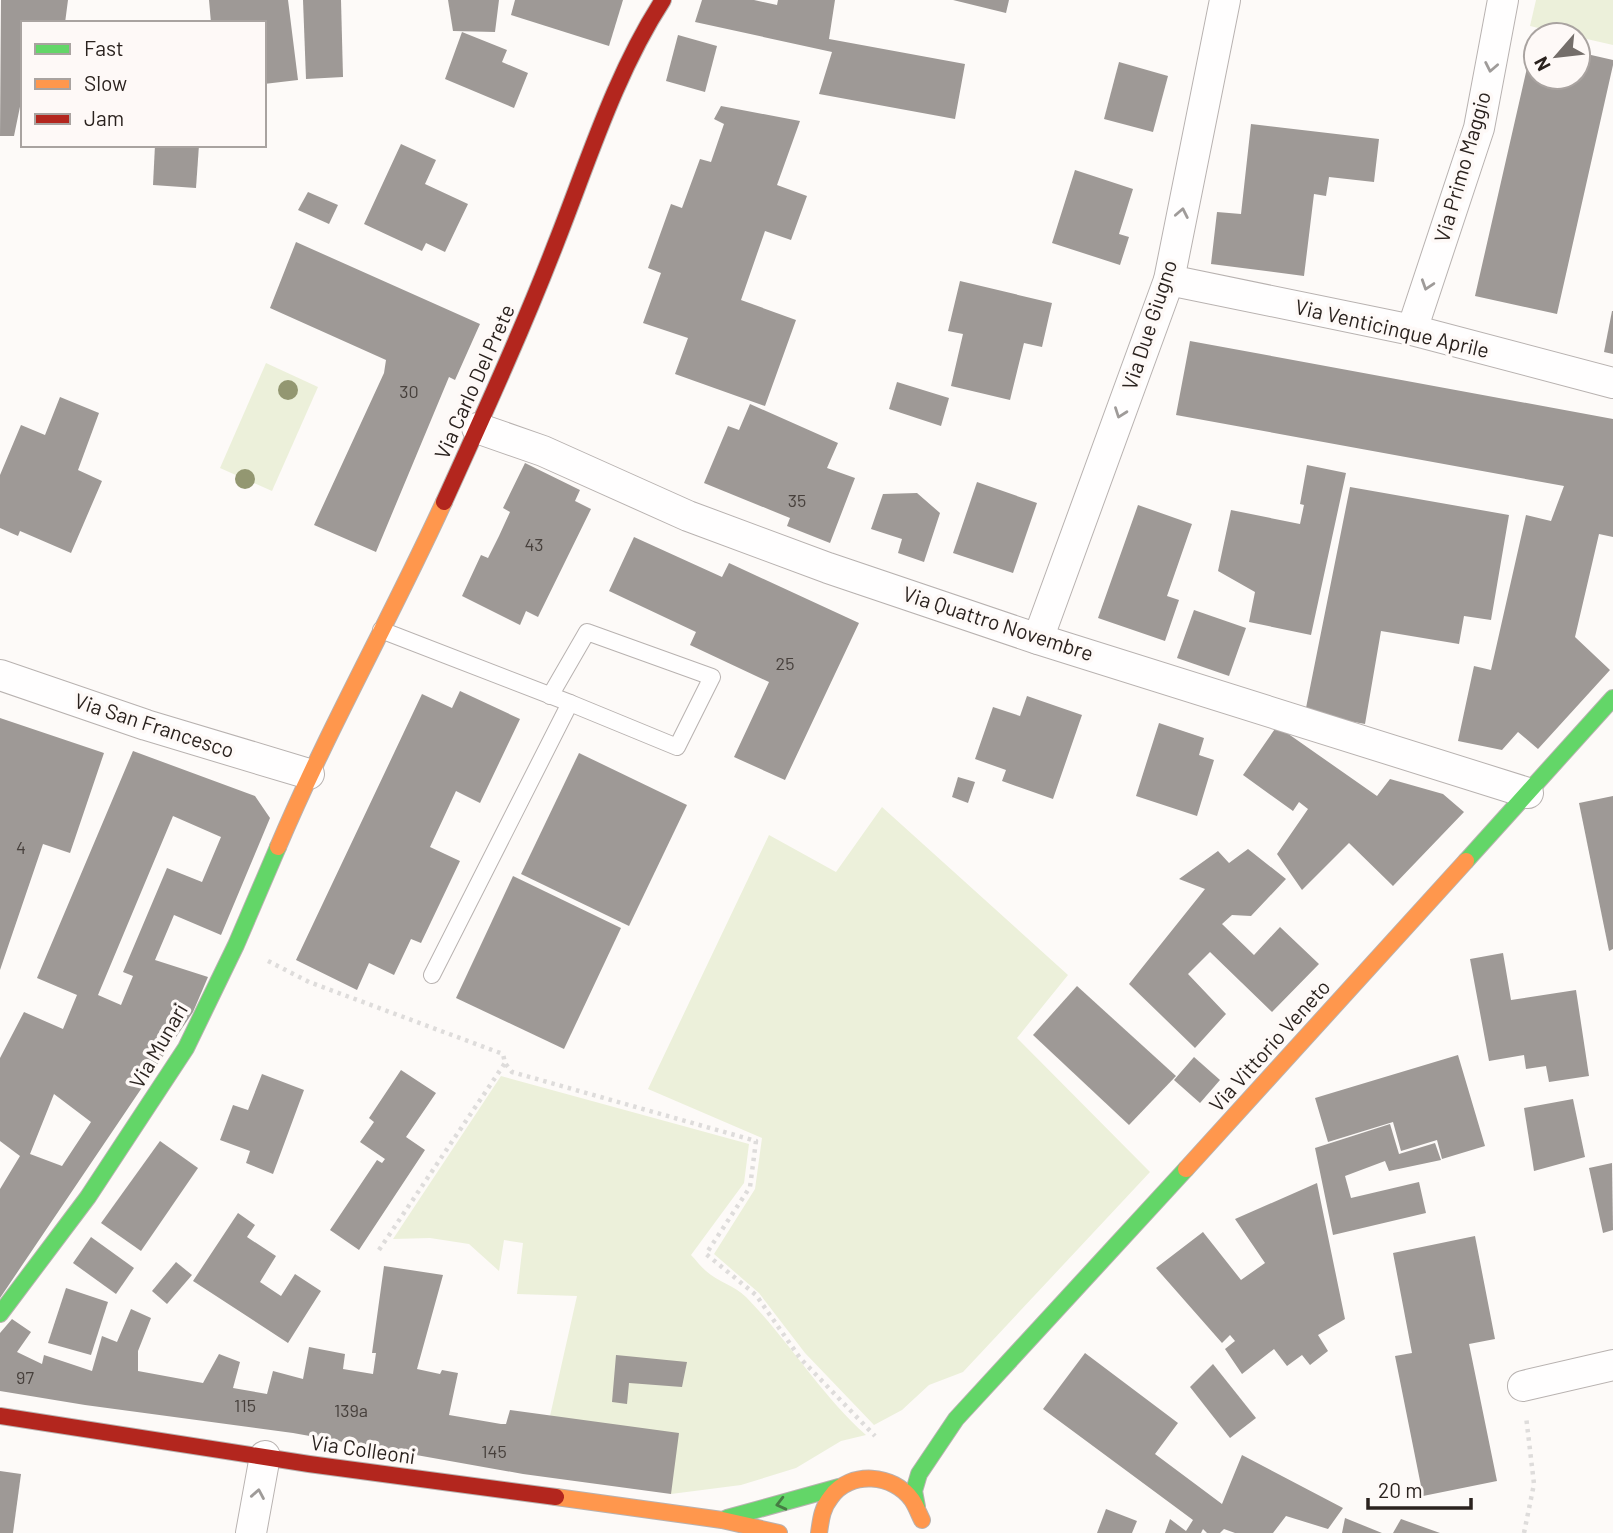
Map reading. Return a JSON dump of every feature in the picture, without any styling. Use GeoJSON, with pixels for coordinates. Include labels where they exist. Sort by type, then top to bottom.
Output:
{"type":"FeatureCollection","features":[{"type":"Feature","properties":{"kind":"street","name":"Via Carlo Del Prete"},"geometry":{"type":"LineString","coordinates":[[309,774],[419,556],[523,328],[614,96],[663,0]]}},
{"type":"Feature","properties":{"kind":"street","name":"Via Due Giugno"},"geometry":{"type":"LineString","coordinates":[[1038,639],[1169,280],[1225,0]]}},
{"type":"Feature","properties":{"kind":"street","name":"Via Primo Maggio"},"geometry":{"type":"LineString","coordinates":[[1412,330],[1479,128],[1503,0]]}},
{"type":"Feature","properties":{"kind":"street","name":"Via Venticinque Aprile"},"geometry":{"type":"LineString","coordinates":[[1169,280],[1412,330],[1613,383]]}},
{"type":"Feature","properties":{"kind":"street","name":"Via Quattro Novembre"},"geometry":{"type":"LineString","coordinates":[[477,428],[542,451],[688,516],[828,568],[1038,639],[1528,793]]}},
{"type":"Feature","properties":{"kind":"street","name":"Via San Francesco"},"geometry":{"type":"LineString","coordinates":[[0,675],[146,725],[309,774]]}},
{"type":"Feature","properties":{"kind":"street","name":"Via Vittorio Veneto"},"geometry":{"type":"LineString","coordinates":[[916,1452],[956,1419],[1239,1112],[1613,698]]}},
{"type":"Feature","properties":{"kind":"street","name":"Via Munari"},"geometry":{"type":"LineString","coordinates":[[1,1313],[88,1197],[186,1048],[236,945],[309,774]]}},
{"type":"Feature","properties":{"kind":"street"},"geometry":{"type":"LineString","coordinates":[[1523,1386],[1613,1365]]}},
{"type":"Feature","properties":{"kind":"street","name":"Via Colleoni"},"geometry":{"type":"LineString","coordinates":[[0,1416],[309,1464],[722,1520],[779,1533]]}},
{"type":"Feature","properties":{"kind":"street","name":"Via Vittorio Veneto"},"geometry":{"type":"LineString","coordinates":[[923,1523],[914,1491],[919,1474],[956,1419]]}},
{"type":"Feature","properties":{"kind":"street"},"geometry":{"type":"LineString","coordinates":[[251,1533],[265,1456]]}},
{"type":"Feature","properties":{"kind":"street"},"geometry":{"type":"LineString","coordinates":[[877,1478],[898,1466]]}},
{"type":"Feature","properties":{"kind":"street","name":"Via Colleoni"},"geometry":{"type":"LineString","coordinates":[[722,1520],[864,1478],[877,1478]]}},
{"type":"Feature","properties":{"kind":"street"},"geometry":{"type":"LineString","coordinates":[[877,1478],[901,1487],[923,1523]]}},
{"type":"Feature","properties":{"kind":"street"},"geometry":{"type":"LineString","coordinates":[[819,1533],[822,1509],[839,1487]]}},
{"type":"Feature","properties":{"kind":"lane"},"geometry":{"type":"LineString","coordinates":[[381,630],[677,747],[712,677],[587,632],[550,696]]}},
{"type":"Feature","properties":{"kind":"lane"},"geometry":{"type":"LineString","coordinates":[[432,975],[570,703]]}},
{"type":"Feature","properties":{"kind":"path"},"geometry":{"type":"LineString","coordinates":[[236,945],[309,982],[503,1054],[505,1063],[512,1072],[756,1140],[750,1187],[706,1254],[756,1295],[800,1358],[875,1436]]}},
{"type":"Feature","properties":{"kind":"path"},"geometry":{"type":"LineString","coordinates":[[379,1250],[505,1063]]}},
{"type":"Feature","properties":{"kind":"path"},"geometry":{"type":"LineString","coordinates":[[1523,1386],[1534,1484],[1524,1533]]}},
{"type":"Feature","properties":{"kind":"green space"},"geometry":{"type":"Polygon","coordinates":[[[1536,0],[1613,0],[1613,45],[1592,40],[1592,21],[1531,21],[1536,0]]]}},
{"type":"Feature","properties":{"kind":"green space"},"geometry":{"type":"Polygon","coordinates":[[[266,363],[318,387],[272,491],[220,468],[266,363]]]}},
{"type":"Feature","properties":{"kind":"green space"},"geometry":{"type":"Polygon","coordinates":[[[882,807],[1068,975],[1017,1038],[1150,1172],[963,1372],[929,1385],[902,1410],[874,1425],[805,1353],[759,1293],[714,1254],[755,1189],[762,1138],[648,1089],[769,835],[836,872],[882,807]]]}},
{"type":"Feature","properties":{"kind":"green space"},"geometry":{"type":"Polygon","coordinates":[[[501,1076],[749,1144],[744,1183],[691,1255],[711,1275],[746,1297],[834,1402],[866,1435],[841,1441],[796,1468],[741,1485],[671,1494],[550,1416],[577,1296],[517,1294],[523,1243],[504,1240],[499,1271],[469,1244],[430,1238],[393,1239],[501,1076]]]}},
{"type":"Feature","properties":{"kind":"building"},"geometry":{"type":"Polygon","coordinates":[[[1,0],[68,0],[65,21],[21,21],[21,102],[14,136],[0,136],[1,0]]]}},
{"type":"Feature","properties":{"kind":"building"},"geometry":{"type":"Polygon","coordinates":[[[209,0],[288,0],[298,80],[266,84],[266,21],[211,21],[209,0]]]}},
{"type":"Feature","properties":{"kind":"building"},"geometry":{"type":"Polygon","coordinates":[[[303,0],[341,0],[343,77],[306,79],[303,0]]]}},
{"type":"Feature","properties":{"kind":"building"},"geometry":{"type":"Polygon","coordinates":[[[448,0],[499,0],[495,32],[453,31],[448,0]]]}},
{"type":"Feature","properties":{"kind":"building"},"geometry":{"type":"Polygon","coordinates":[[[515,0],[623,0],[609,46],[511,15],[515,0]]]}},
{"type":"Feature","properties":{"kind":"building"},"geometry":{"type":"Polygon","coordinates":[[[702,0],[754,0],[777,5],[778,0],[835,0],[829,39],[965,64],[955,119],[819,94],[832,52],[695,22],[702,0]]]}},
{"type":"Feature","properties":{"kind":"building"},"geometry":{"type":"Polygon","coordinates":[[[953,0],[1009,0],[1006,13],[953,0]]]}},
{"type":"Feature","properties":{"kind":"building"},"geometry":{"type":"Polygon","coordinates":[[[462,32],[507,50],[502,62],[528,73],[514,108],[445,79],[462,32]]]}},
{"type":"Feature","properties":{"kind":"building"},"geometry":{"type":"Polygon","coordinates":[[[678,35],[717,46],[705,92],[666,81],[678,35]]]}},
{"type":"Feature","properties":{"kind":"building"},"geometry":{"type":"Polygon","coordinates":[[[1592,55],[1613,60],[1557,314],[1475,296],[1522,90],[1592,91],[1592,55]]]}},
{"type":"Feature","properties":{"kind":"building"},"geometry":{"type":"Polygon","coordinates":[[[1119,62],[1168,76],[1153,132],[1104,119],[1119,62]]]}},
{"type":"Feature","properties":{"kind":"building"},"geometry":{"type":"Polygon","coordinates":[[[721,106],[800,121],[777,185],[807,196],[791,240],[765,231],[741,300],[796,320],[765,406],[675,374],[688,338],[643,323],[661,273],[648,268],[671,204],[682,208],[700,159],[711,162],[724,124],[714,119],[721,106]]]}},
{"type":"Feature","properties":{"kind":"building"},"geometry":{"type":"Polygon","coordinates":[[[1251,124],[1379,139],[1374,182],[1329,177],[1326,196],[1314,194],[1304,276],[1211,264],[1217,212],[1241,214],[1251,124]]]}},
{"type":"Feature","properties":{"kind":"building"},"geometry":{"type":"Polygon","coordinates":[[[401,144],[436,160],[425,184],[468,204],[445,252],[426,243],[422,251],[364,224],[401,144]]]}},
{"type":"Feature","properties":{"kind":"building"},"geometry":{"type":"Polygon","coordinates":[[[155,147],[199,147],[196,188],[153,185],[155,147]]]}},
{"type":"Feature","properties":{"kind":"building"},"geometry":{"type":"Polygon","coordinates":[[[1075,170],[1133,189],[1119,234],[1129,237],[1120,265],[1052,243],[1075,170]]]}},
{"type":"Feature","properties":{"kind":"building"},"geometry":{"type":"Polygon","coordinates":[[[308,192],[338,205],[329,224],[298,210],[308,192]]]}},
{"type":"Feature","properties":{"kind":"building"},"geometry":{"type":"Polygon","coordinates":[[[296,242],[480,324],[455,380],[449,377],[376,552],[314,525],[384,373],[386,360],[270,308],[296,242]]]}},
{"type":"Feature","properties":{"kind":"building"},"geometry":{"type":"Polygon","coordinates":[[[960,281],[1052,303],[1042,347],[1024,343],[1010,400],[951,386],[963,334],[948,331],[960,281]]]}},
{"type":"Feature","properties":{"kind":"building"},"geometry":{"type":"Polygon","coordinates":[[[1613,311],[1613,354],[1604,352],[1613,311]]]}},
{"type":"Feature","properties":{"kind":"building"},"geometry":{"type":"Polygon","coordinates":[[[1190,341],[1613,419],[1613,537],[1599,534],[1575,637],[1610,670],[1538,749],[1518,732],[1502,750],[1458,741],[1474,666],[1491,670],[1526,515],[1551,521],[1564,486],[1176,415],[1190,341]]]}},
{"type":"Feature","properties":{"kind":"building"},"geometry":{"type":"Polygon","coordinates":[[[897,382],[949,398],[941,426],[889,409],[897,382]]]}},
{"type":"Feature","properties":{"kind":"building"},"geometry":{"type":"Polygon","coordinates":[[[60,397],[99,413],[78,470],[102,481],[71,553],[20,531],[18,536],[0,528],[0,475],[21,425],[45,435],[60,397]]]}},
{"type":"Feature","properties":{"kind":"building"},"geometry":{"type":"Polygon","coordinates":[[[750,404],[838,443],[827,468],[855,478],[830,543],[787,526],[790,518],[704,483],[728,426],[739,430],[750,404]]]}},
{"type":"Feature","properties":{"kind":"building"},"geometry":{"type":"Polygon","coordinates":[[[525,463],[580,490],[575,501],[591,509],[538,617],[526,611],[520,625],[462,596],[481,555],[488,558],[499,536],[510,512],[503,508],[525,463]]]}},
{"type":"Feature","properties":{"kind":"building"},"geometry":{"type":"Polygon","coordinates":[[[1307,465],[1346,473],[1311,635],[1249,622],[1255,592],[1218,571],[1231,510],[1300,524],[1304,505],[1300,504],[1307,465]]]}},
{"type":"Feature","properties":{"kind":"building"},"geometry":{"type":"Polygon","coordinates":[[[977,482],[1037,503],[1013,573],[953,553],[977,482]]]}},
{"type":"Feature","properties":{"kind":"building"},"geometry":{"type":"Polygon","coordinates":[[[1350,487],[1509,515],[1491,620],[1464,616],[1459,644],[1381,631],[1365,724],[1305,713],[1350,487]]]}},
{"type":"Feature","properties":{"kind":"building"},"geometry":{"type":"Polygon","coordinates":[[[917,493],[940,513],[924,562],[898,553],[902,539],[871,529],[883,494],[917,493]]]}},
{"type":"Feature","properties":{"kind":"building"},"geometry":{"type":"Polygon","coordinates":[[[1138,505],[1192,524],[1167,596],[1179,600],[1165,641],[1098,618],[1138,505]]]}},
{"type":"Feature","properties":{"kind":"building"},"geometry":{"type":"Polygon","coordinates":[[[634,537],[722,577],[729,563],[859,623],[785,780],[734,757],[769,682],[690,645],[696,632],[609,591],[634,537]]]}},
{"type":"Feature","properties":{"kind":"building"},"geometry":{"type":"Polygon","coordinates":[[[1194,610],[1246,628],[1229,676],[1177,658],[1194,610]]]}},
{"type":"Feature","properties":{"kind":"building"},"geometry":{"type":"Polygon","coordinates":[[[460,691],[520,719],[480,803],[456,791],[430,847],[460,861],[421,943],[411,939],[394,975],[369,963],[357,990],[296,960],[422,694],[452,708],[460,691]]]}},
{"type":"Feature","properties":{"kind":"building"},"geometry":{"type":"Polygon","coordinates":[[[1027,696],[1082,715],[1053,799],[1002,781],[1006,770],[975,759],[993,707],[1020,716],[1027,696]]]}},
{"type":"Feature","properties":{"kind":"building"},"geometry":{"type":"Polygon","coordinates":[[[0,718],[104,753],[70,853],[43,844],[0,970],[0,718]]]}},
{"type":"Feature","properties":{"kind":"building"},"geometry":{"type":"Polygon","coordinates":[[[1159,723],[1204,738],[1199,755],[1214,760],[1197,816],[1136,796],[1159,723]]]}},
{"type":"Feature","properties":{"kind":"building"},"geometry":{"type":"Polygon","coordinates":[[[1277,726],[1377,796],[1390,779],[1443,794],[1464,812],[1393,886],[1349,843],[1302,890],[1277,854],[1308,809],[1299,802],[1293,811],[1243,775],[1277,726]]]}},
{"type":"Feature","properties":{"kind":"building"},"geometry":{"type":"Polygon","coordinates":[[[133,751],[255,796],[270,818],[221,935],[174,915],[155,960],[208,977],[193,1012],[0,1298],[0,1189],[20,1156],[0,1141],[0,1058],[24,1012],[63,1029],[77,995],[37,978],[133,751]],[[173,816],[98,995],[121,1005],[133,976],[123,972],[167,868],[202,882],[221,837],[173,816]],[[54,1094],[30,1154],[62,1166],[91,1122],[54,1094]]]}},
{"type":"Feature","properties":{"kind":"building"},"geometry":{"type":"Polygon","coordinates":[[[579,753],[687,805],[629,926],[521,874],[579,753]]]}},
{"type":"Feature","properties":{"kind":"building"},"geometry":{"type":"Polygon","coordinates":[[[958,777],[975,782],[968,803],[952,797],[958,777]]]}},
{"type":"Feature","properties":{"kind":"building"},"geometry":{"type":"Polygon","coordinates":[[[1613,796],[1613,949],[1609,951],[1579,803],[1613,796]]]}},
{"type":"Feature","properties":{"kind":"building"},"geometry":{"type":"Polygon","coordinates":[[[1248,849],[1286,879],[1251,916],[1232,915],[1222,924],[1254,955],[1280,927],[1319,964],[1272,1012],[1210,952],[1188,974],[1226,1014],[1195,1048],[1129,984],[1205,889],[1179,879],[1218,851],[1229,863],[1248,849]]]}},
{"type":"Feature","properties":{"kind":"building"},"geometry":{"type":"Polygon","coordinates":[[[513,876],[621,928],[564,1049],[456,998],[513,876]]]}},
{"type":"Feature","properties":{"kind":"building"},"geometry":{"type":"Polygon","coordinates":[[[1503,953],[1511,1000],[1576,990],[1589,1076],[1549,1082],[1546,1066],[1526,1069],[1524,1055],[1489,1061],[1470,959],[1503,953]]]}},
{"type":"Feature","properties":{"kind":"building"},"geometry":{"type":"Polygon","coordinates":[[[1077,986],[1176,1076],[1129,1125],[1033,1035],[1077,986]]]}},
{"type":"Feature","properties":{"kind":"building"},"geometry":{"type":"Polygon","coordinates":[[[1458,1055],[1485,1146],[1442,1159],[1437,1140],[1401,1151],[1393,1122],[1328,1142],[1315,1098],[1458,1055]]]}},
{"type":"Feature","properties":{"kind":"building"},"geometry":{"type":"Polygon","coordinates":[[[1194,1057],[1220,1080],[1200,1103],[1174,1080],[1194,1057]]]}},
{"type":"Feature","properties":{"kind":"building"},"geometry":{"type":"Polygon","coordinates":[[[401,1070],[436,1093],[406,1137],[425,1150],[359,1250],[330,1230],[377,1160],[382,1163],[385,1159],[360,1142],[374,1122],[369,1118],[401,1070]]]}},
{"type":"Feature","properties":{"kind":"building"},"geometry":{"type":"Polygon","coordinates":[[[262,1074],[304,1090],[273,1174],[246,1163],[250,1151],[220,1140],[233,1105],[248,1110],[262,1074]]]}},
{"type":"Feature","properties":{"kind":"building"},"geometry":{"type":"Polygon","coordinates":[[[1573,1099],[1585,1157],[1534,1171],[1524,1108],[1573,1099]]]}},
{"type":"Feature","properties":{"kind":"building"},"geometry":{"type":"Polygon","coordinates":[[[1390,1124],[1399,1154],[1435,1143],[1441,1160],[1389,1171],[1385,1161],[1345,1176],[1351,1198],[1419,1182],[1426,1213],[1333,1235],[1315,1148],[1390,1124]]]}},
{"type":"Feature","properties":{"kind":"building"},"geometry":{"type":"Polygon","coordinates":[[[160,1141],[198,1168],[141,1251],[101,1223],[160,1141]]]}},
{"type":"Feature","properties":{"kind":"building"},"geometry":{"type":"Polygon","coordinates":[[[1612,1163],[1613,1230],[1603,1233],[1589,1168],[1612,1163]]]}},
{"type":"Feature","properties":{"kind":"building"},"geometry":{"type":"Polygon","coordinates":[[[1317,1183],[1345,1319],[1318,1335],[1328,1351],[1310,1365],[1302,1355],[1287,1366],[1274,1349],[1242,1374],[1225,1349],[1235,1341],[1230,1335],[1222,1343],[1156,1268],[1203,1232],[1241,1280],[1265,1263],[1235,1219],[1317,1183]]]}},
{"type":"Feature","properties":{"kind":"building"},"geometry":{"type":"Polygon","coordinates":[[[238,1213],[255,1225],[247,1237],[276,1256],[260,1282],[281,1296],[295,1274],[321,1291],[288,1343],[193,1281],[238,1213]]]}},
{"type":"Feature","properties":{"kind":"building"},"geometry":{"type":"Polygon","coordinates":[[[1475,1236],[1495,1339],[1469,1344],[1497,1481],[1423,1496],[1395,1356],[1412,1353],[1393,1253],[1475,1236]]]}},
{"type":"Feature","properties":{"kind":"building"},"geometry":{"type":"Polygon","coordinates":[[[91,1237],[134,1268],[116,1294],[73,1263],[91,1237]]]}},
{"type":"Feature","properties":{"kind":"building"},"geometry":{"type":"Polygon","coordinates":[[[176,1262],[192,1275],[167,1304],[152,1291],[176,1262]]]}},
{"type":"Feature","properties":{"kind":"building"},"geometry":{"type":"Polygon","coordinates":[[[384,1266],[443,1275],[417,1369],[440,1374],[442,1370],[458,1373],[449,1415],[506,1424],[510,1410],[679,1433],[671,1494],[523,1474],[293,1433],[0,1391],[0,1333],[12,1319],[31,1332],[17,1352],[42,1364],[44,1355],[92,1371],[102,1336],[117,1342],[131,1309],[151,1318],[138,1351],[138,1371],[203,1383],[219,1354],[240,1362],[233,1388],[267,1394],[273,1371],[303,1379],[309,1347],[345,1354],[343,1369],[373,1374],[376,1353],[372,1353],[384,1266]]]}},
{"type":"Feature","properties":{"kind":"building"},"geometry":{"type":"Polygon","coordinates":[[[66,1288],[108,1302],[91,1355],[48,1343],[66,1288]]]}},
{"type":"Feature","properties":{"kind":"building"},"geometry":{"type":"Polygon","coordinates":[[[1085,1353],[1178,1423],[1155,1454],[1222,1504],[1242,1455],[1343,1508],[1328,1529],[1286,1516],[1273,1533],[1235,1533],[1224,1529],[1220,1533],[1207,1533],[1203,1529],[1201,1533],[1165,1533],[1170,1519],[1186,1531],[1193,1520],[1043,1409],[1085,1353]]]}},
{"type":"Feature","properties":{"kind":"building"},"geometry":{"type":"Polygon","coordinates":[[[616,1355],[687,1362],[682,1387],[629,1383],[627,1404],[612,1402],[616,1355]]]}},
{"type":"Feature","properties":{"kind":"building"},"geometry":{"type":"Polygon","coordinates":[[[1213,1364],[1256,1418],[1230,1438],[1190,1387],[1213,1364]]]}},
{"type":"Feature","properties":{"kind":"building"},"geometry":{"type":"Polygon","coordinates":[[[0,1471],[21,1474],[13,1533],[0,1533],[0,1471]]]}},
{"type":"Feature","properties":{"kind":"building"},"geometry":{"type":"Polygon","coordinates":[[[1106,1509],[1137,1521],[1132,1533],[1097,1533],[1106,1509]]]}},
{"type":"Feature","properties":{"kind":"building"},"geometry":{"type":"Polygon","coordinates":[[[1345,1518],[1382,1533],[1342,1533],[1345,1518]]]}},
{"type":"Feature","properties":{"kind":"building"},"geometry":{"type":"Polygon","coordinates":[[[1401,1519],[1440,1533],[1393,1533],[1401,1519]]]}},
{"type":"Feature","properties":{"kind":"traffic: fast"},"geometry":{"type":"LineString","coordinates":[[1466,861],[1613,698]]}},
{"type":"Feature","properties":{"kind":"traffic: fast"},"geometry":{"type":"LineString","coordinates":[[0,1314],[88,1197],[186,1048],[236,945],[278,847]]}},
{"type":"Feature","properties":{"kind":"traffic: fast"},"geometry":{"type":"LineString","coordinates":[[917,1507],[914,1491],[919,1474],[956,1419],[1186,1169]]}},
{"type":"Feature","properties":{"kind":"traffic: fast"},"geometry":{"type":"LineString","coordinates":[[727,1518],[839,1487]]}},
{"type":"Feature","properties":{"kind":"traffic: slow"},"geometry":{"type":"LineString","coordinates":[[278,847],[444,502]]}},
{"type":"Feature","properties":{"kind":"traffic: slow"},"geometry":{"type":"LineString","coordinates":[[1186,1169],[1466,861]]}},
{"type":"Feature","properties":{"kind":"traffic: slow"},"geometry":{"type":"LineString","coordinates":[[819,1533],[821,1518],[831,1497],[839,1488],[860,1479],[883,1481],[904,1491],[922,1520]]}},
{"type":"Feature","properties":{"kind":"traffic: slow"},"geometry":{"type":"LineString","coordinates":[[556,1497],[722,1520],[779,1533]]}},
{"type":"Feature","properties":{"kind":"traffic: jam"},"geometry":{"type":"LineString","coordinates":[[444,502],[530,308],[616,88],[663,0]]}},
{"type":"Feature","properties":{"kind":"traffic: jam"},"geometry":{"type":"LineString","coordinates":[[0,1416],[309,1464],[556,1497]]}}]}
